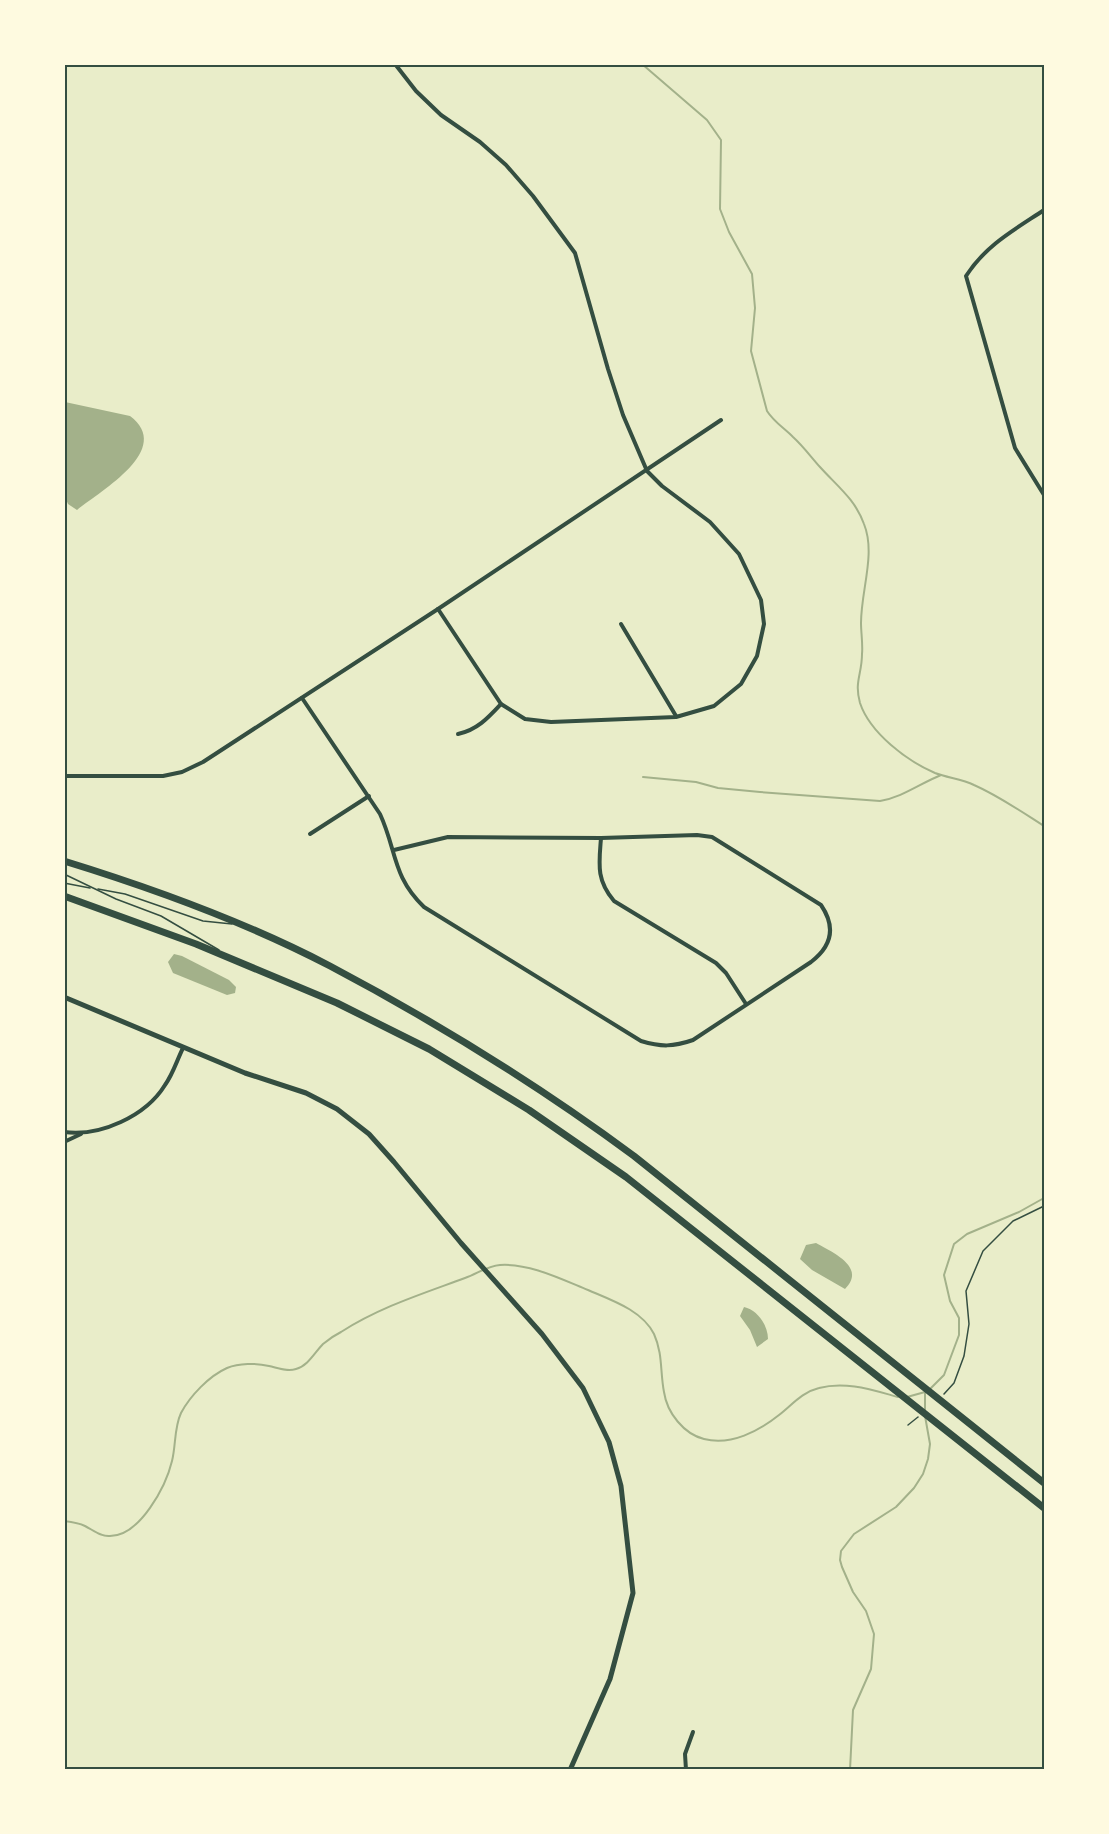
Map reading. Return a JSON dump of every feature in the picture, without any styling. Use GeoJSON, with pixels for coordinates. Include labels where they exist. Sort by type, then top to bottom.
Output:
{"type":"FeatureCollection","features":[{"type":"Feature","properties":{"kind":"highway"},"geometry":{"type":"LineString","coordinates":[[64,861],[138,885],[239,925],[329,965],[529,1083],[634,1156],[1044,1483]]}},
{"type":"Feature","properties":{"kind":"highway"},"geometry":{"type":"LineString","coordinates":[[64,896],[233,958],[378,1022],[458,1066],[529,1110],[626,1177],[1044,1508]]}},
{"type":"Feature","properties":{"kind":"main road"},"geometry":{"type":"LineString","coordinates":[[64,998],[183,1048],[306,1093],[337,1109],[369,1134],[542,1334],[583,1388],[609,1442],[621,1486],[633,1593],[610,1679],[570,1770]]}},
{"type":"Feature","properties":{"kind":"street"},"geometry":{"type":"LineString","coordinates":[[395,64],[416,92],[441,115],[480,142],[506,165],[533,196],[575,253],[623,415],[647,471],[662,486],[711,522],[739,554],[761,600],[764,624],[757,656],[741,684],[714,706],[676,717],[551,722],[525,719],[501,704],[438,609]]}},
{"type":"Feature","properties":{"kind":"street"},"geometry":{"type":"LineString","coordinates":[[1044,210],[986,250],[966,276],[1015,448],[1044,495]]}},
{"type":"Feature","properties":{"kind":"street"},"geometry":{"type":"LineString","coordinates":[[64,776],[163,776],[182,772],[203,762],[721,420]]}},
{"type":"Feature","properties":{"kind":"street"},"geometry":{"type":"LineString","coordinates":[[621,624],[676,717]]}},
{"type":"Feature","properties":{"kind":"street"},"geometry":{"type":"LineString","coordinates":[[302,698],[369,796],[388,832],[402,880],[411,895],[424,907],[641,1041],[660,1047],[676,1046],[693,1040],[821,955],[829,943],[830,927],[827,913],[821,905],[810,896],[712,837],[681,835],[601,838],[448,837],[394,850]]}},
{"type":"Feature","properties":{"kind":"street"},"geometry":{"type":"LineString","coordinates":[[458,734],[473,730],[501,704]]}},
{"type":"Feature","properties":{"kind":"street"},"geometry":{"type":"LineString","coordinates":[[310,834],[369,796]]}},
{"type":"Feature","properties":{"kind":"street"},"geometry":{"type":"LineString","coordinates":[[601,838],[599,868],[601,880],[614,901],[716,963],[726,973],[746,1004]]}},
{"type":"Feature","properties":{"kind":"street"},"geometry":{"type":"LineString","coordinates":[[64,1142],[116,1123],[152,1101],[165,1085],[183,1048]]}},
{"type":"Feature","properties":{"kind":"street"},"geometry":{"type":"LineString","coordinates":[[64,1132],[82,1134]]}},
{"type":"Feature","properties":{"kind":"street"},"geometry":{"type":"LineString","coordinates":[[686,1770],[685,1754],[693,1732]]}},
{"type":"Feature","properties":{"kind":"lane"},"geometry":{"type":"LineString","coordinates":[[64,874],[161,916],[233,958]]}},
{"type":"Feature","properties":{"kind":"lane"},"geometry":{"type":"LineString","coordinates":[[64,883],[125,894],[203,921],[239,925]]}},
{"type":"Feature","properties":{"kind":"path"},"geometry":{"type":"LineString","coordinates":[[949,1388],[954,1383],[964,1356],[969,1324],[966,1291],[983,1251],[1013,1221],[1044,1206]]}},
{"type":"Feature","properties":{"kind":"path"},"geometry":{"type":"LineString","coordinates":[[908,1425],[920,1416]]}},
{"type":"Feature","properties":{"kind":"shaded area"},"geometry":{"type":"Polygon","coordinates":[[[65,402],[130,416],[141,429],[144,442],[139,455],[129,468],[77,510],[68,504],[65,497],[65,402]]]}},
{"type":"Feature","properties":{"kind":"shaded area"},"geometry":{"type":"Polygon","coordinates":[[[174,954],[229,980],[236,987],[235,993],[227,995],[173,973],[168,962],[174,954]]]}},
{"type":"Feature","properties":{"kind":"shaded area"},"geometry":{"type":"Polygon","coordinates":[[[816,1243],[838,1256],[850,1267],[851,1281],[845,1289],[812,1270],[800,1259],[806,1245],[816,1243]]]}},
{"type":"Feature","properties":{"kind":"shaded area"},"geometry":{"type":"Polygon","coordinates":[[[744,1307],[758,1315],[766,1329],[768,1339],[757,1347],[750,1330],[740,1316],[744,1307]]]}},
{"type":"Feature","properties":{"kind":"waterway"},"geometry":{"type":"LineString","coordinates":[[642,64],[707,120],[721,140],[720,209],[729,232],[752,274],[755,308],[751,351],[767,411],[845,493],[856,507],[864,524],[869,547],[861,623],[862,661],[858,689],[860,703],[865,714],[891,745],[924,768],[983,789],[1044,826]]}},
{"type":"Feature","properties":{"kind":"waterway"},"geometry":{"type":"LineString","coordinates":[[643,777],[696,782],[718,788],[880,801],[904,793],[941,775]]}},
{"type":"Feature","properties":{"kind":"waterway"},"geometry":{"type":"LineString","coordinates":[[930,1389],[944,1375],[959,1335],[959,1318],[950,1301],[944,1275],[954,1244],[967,1234],[1019,1212],[1044,1198]]}},
{"type":"Feature","properties":{"kind":"waterway"},"geometry":{"type":"LineString","coordinates":[[64,1521],[80,1524],[107,1536],[121,1534],[132,1528],[150,1508],[164,1483],[173,1455],[181,1413],[189,1400],[213,1376],[232,1366],[248,1364],[293,1370],[308,1362],[328,1340],[371,1315],[486,1268],[500,1265],[522,1267],[567,1281],[616,1302],[642,1318],[657,1341],[664,1392],[669,1408],[683,1427],[704,1439],[714,1441],[744,1436],[771,1421],[802,1396],[819,1388],[849,1386],[898,1397]]}},
{"type":"Feature","properties":{"kind":"waterway"},"geometry":{"type":"LineString","coordinates":[[925,1392],[925,1410]]}},
{"type":"Feature","properties":{"kind":"waterway"},"geometry":{"type":"LineString","coordinates":[[907,1397],[925,1392]]}},
{"type":"Feature","properties":{"kind":"waterway"},"geometry":{"type":"LineString","coordinates":[[850,1770],[853,1710],[871,1669],[874,1634],[866,1611],[853,1592],[842,1567],[841,1551],[854,1534],[896,1507],[914,1488],[923,1474],[930,1444],[925,1416]]}}]}
